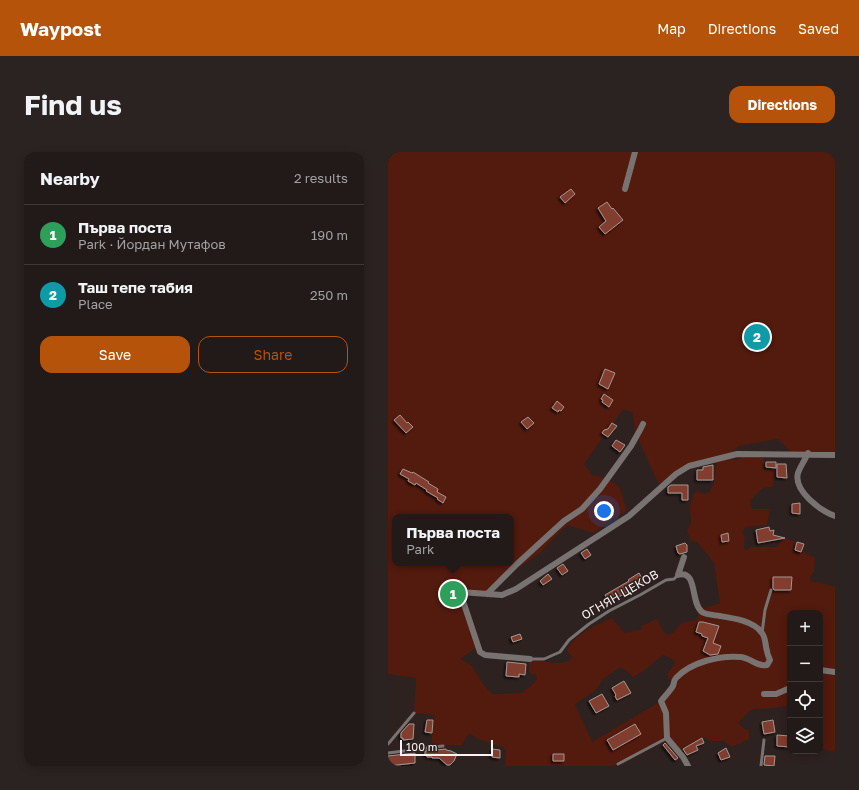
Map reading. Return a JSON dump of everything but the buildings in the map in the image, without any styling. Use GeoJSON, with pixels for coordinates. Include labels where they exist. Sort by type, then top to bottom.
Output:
{"type":"FeatureCollection","features":[{"type":"Feature","properties":{"kind":"street"},"geometry":{"type":"LineString","coordinates":[[626,189],[635,152]]}},
{"type":"Feature","properties":{"kind":"street"},"geometry":{"type":"LineString","coordinates":[[487,594],[564,521],[582,509],[600,488],[628,450],[643,424]]}},
{"type":"Feature","properties":{"kind":"street"},"geometry":{"type":"LineString","coordinates":[[808,453],[798,474],[800,488],[819,507],[827,513],[835,516]]}},
{"type":"Feature","properties":{"kind":"street"},"geometry":{"type":"LineString","coordinates":[[487,594],[502,595],[516,589],[629,516],[676,474],[689,466],[738,454],[835,454]]}},
{"type":"Feature","properties":{"kind":"street"},"geometry":{"type":"LineString","coordinates":[[684,557],[678,575],[681,574],[689,577],[692,583],[696,605],[700,610],[710,615],[733,618],[749,624],[762,633],[769,658],[767,665],[757,665],[742,657],[721,658],[689,668],[675,678],[672,687],[661,701],[666,713],[667,738],[683,757],[688,766]]}},
{"type":"Feature","properties":{"kind":"street","name":"ОГНЯН ЦЕКОВ"},"geometry":{"type":"LineString","coordinates":[[487,594],[460,592],[480,652],[485,655],[530,659]]}},
{"type":"Feature","properties":{"kind":"street"},"geometry":{"type":"LineString","coordinates":[[823,670],[835,672]]}},
{"type":"Feature","properties":{"kind":"street"},"geometry":{"type":"LineString","coordinates":[[764,694],[776,694],[787,689]]}},
{"type":"Feature","properties":{"kind":"lane","name":"ОГНЯН ЦЕКОВ"},"geometry":{"type":"LineString","coordinates":[[530,659],[544,659],[560,652],[569,640],[589,624],[609,611],[640,596],[666,580],[674,579],[678,575]]}},
{"type":"Feature","properties":{"kind":"lane"},"geometry":{"type":"LineString","coordinates":[[762,633],[771,590]]}},
{"type":"Feature","properties":{"kind":"lane"},"geometry":{"type":"LineString","coordinates":[[388,744],[414,713]]}},
{"type":"Feature","properties":{"kind":"lane"},"geometry":{"type":"LineString","coordinates":[[618,764],[667,738]]}},
{"type":"Feature","properties":{"kind":"lane"},"geometry":{"type":"LineString","coordinates":[[761,766],[764,740]]}},
{"type":"Feature","properties":{"kind":"lane"},"geometry":{"type":"LineString","coordinates":[[388,753],[443,746]]}},
{"type":"Feature","properties":{"kind":"shaded area"},"geometry":{"type":"Polygon","coordinates":[[[388,152],[835,152],[835,458],[789,457],[790,451],[778,439],[739,446],[731,452],[733,460],[740,459],[743,456],[764,458],[764,470],[775,470],[773,487],[763,488],[750,500],[752,509],[770,509],[767,525],[745,527],[742,533],[745,536],[744,549],[747,550],[750,547],[777,547],[784,538],[796,542],[793,551],[800,554],[804,552],[815,558],[814,571],[810,577],[811,582],[818,582],[835,587],[835,752],[823,749],[823,610],[787,610],[787,706],[758,709],[747,713],[739,723],[743,728],[749,730],[749,739],[732,747],[724,741],[710,741],[704,737],[678,751],[667,738],[612,766],[505,766],[506,750],[503,747],[478,739],[469,733],[462,745],[431,745],[434,715],[414,713],[416,678],[388,674],[388,152]],[[623,409],[584,464],[592,475],[605,478],[619,486],[627,510],[594,533],[567,525],[540,553],[505,577],[487,594],[460,592],[477,647],[460,659],[471,665],[484,685],[492,694],[522,693],[537,679],[535,674],[530,674],[529,663],[535,661],[561,663],[569,661],[572,657],[567,651],[574,640],[586,631],[612,618],[624,633],[642,629],[641,626],[657,619],[663,631],[668,635],[673,633],[684,622],[696,621],[700,610],[720,603],[714,563],[697,542],[691,541],[687,531],[691,523],[690,506],[694,493],[697,491],[704,494],[709,492],[714,484],[717,459],[689,464],[659,485],[635,432],[633,413],[623,409]],[[664,655],[633,677],[624,669],[619,668],[603,679],[596,690],[575,704],[592,742],[661,701],[675,679],[670,680],[667,675],[675,661],[664,655]]]}},
{"type":"Feature","properties":{"kind":"place","name":"Таш тепе табия"},"geometry":{"type":"Point","coordinates":[757,337]}},
{"type":"Feature","properties":{"kind":"place","name":"Първа поста"},"geometry":{"type":"Point","coordinates":[453,594]}}]}
